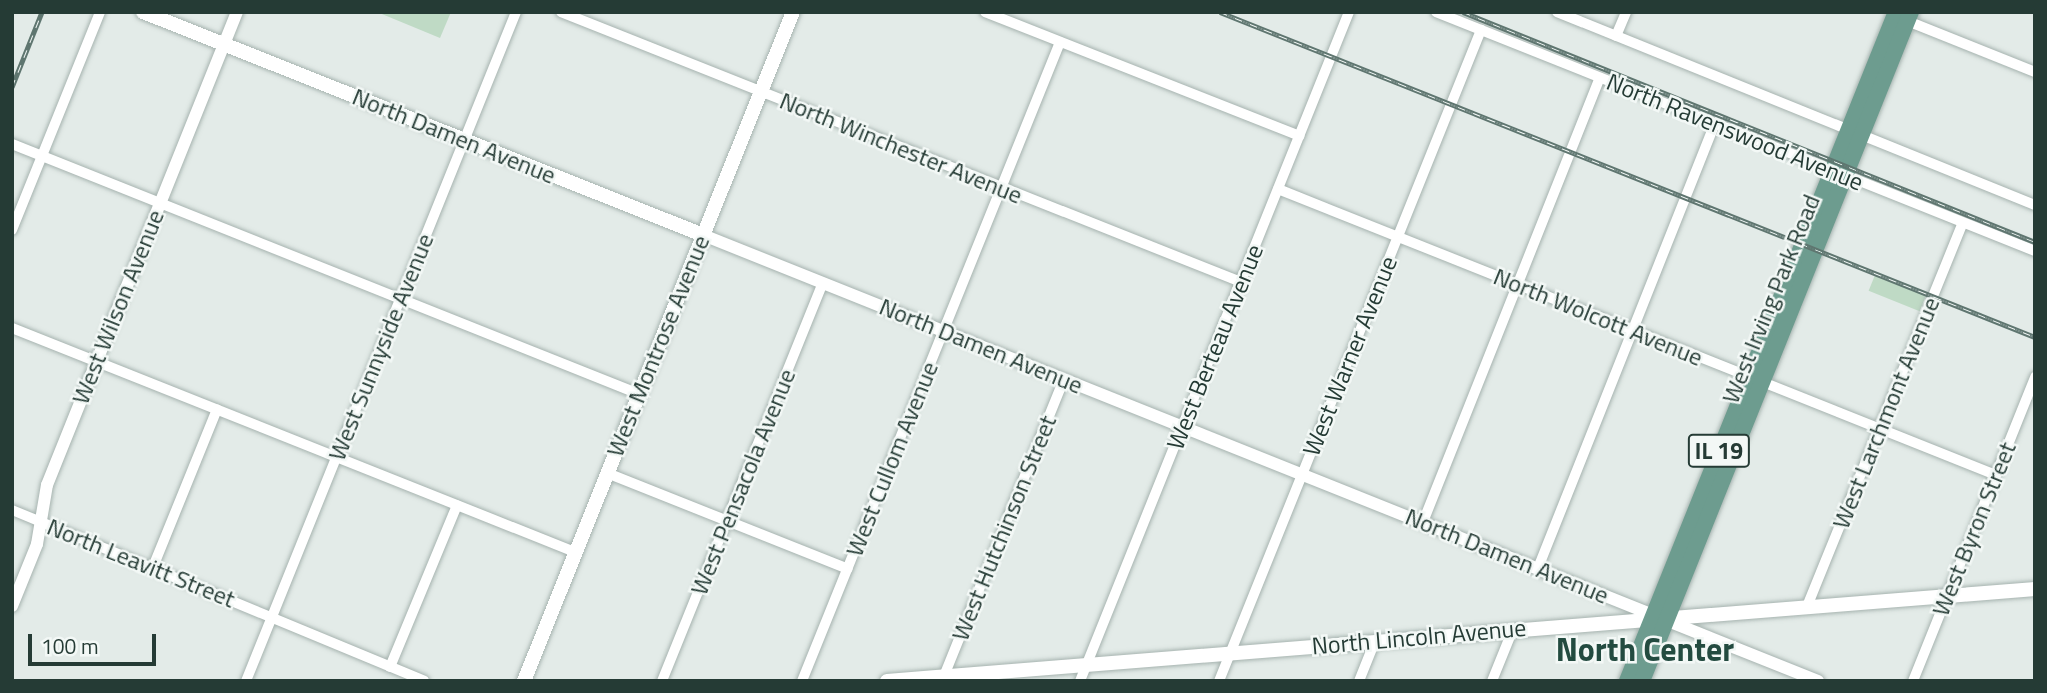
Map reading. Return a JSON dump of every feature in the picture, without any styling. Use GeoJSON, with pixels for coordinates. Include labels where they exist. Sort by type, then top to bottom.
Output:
{"type":"FeatureCollection","features":[{"type":"Feature","properties":{"kind":"main road","name":"North Damen Avenue"},"geometry":{"type":"LineString","coordinates":[[143,12],[703,235]]}},
{"type":"Feature","properties":{"kind":"main road","name":"West Montrose Avenue"},"geometry":{"type":"LineString","coordinates":[[524,681],[793,12]]}},
{"type":"Feature","properties":{"kind":"main road","name":"West Irving Park Road"},"geometry":{"type":"LineString","coordinates":[[1642,681],[1662,618],[1903,15]]}},
{"type":"Feature","properties":{"kind":"main road","name":"North Lincoln Avenue"},"geometry":{"type":"LineString","coordinates":[[887,681],[1808,604],[2035,589]]}},
{"type":"Feature","properties":{"kind":"main road","name":"West Irving Park Road"},"geometry":{"type":"LineString","coordinates":[[1627,681],[1662,618]]}},
{"type":"Feature","properties":{"kind":"street"},"geometry":{"type":"LineString","coordinates":[[12,230],[100,12]]}},
{"type":"Feature","properties":{"kind":"street","name":"West Wilson Avenue"},"geometry":{"type":"LineString","coordinates":[[12,606],[37,544],[47,485],[237,12]]}},
{"type":"Feature","properties":{"kind":"street","name":"West Sunnyside Avenue"},"geometry":{"type":"LineString","coordinates":[[246,681],[516,12]]}},
{"type":"Feature","properties":{"kind":"street","name":"North Winchester Avenue"},"geometry":{"type":"LineString","coordinates":[[561,12],[1241,282]]}},
{"type":"Feature","properties":{"kind":"street"},"geometry":{"type":"LineString","coordinates":[[985,12],[1299,136]]}},
{"type":"Feature","properties":{"kind":"street","name":"West Berteau Avenue"},"geometry":{"type":"LineString","coordinates":[[1080,681],[1349,12]]}},
{"type":"Feature","properties":{"kind":"street","name":"North Ravenswood Avenue"},"geometry":{"type":"LineString","coordinates":[[1436,12],[2035,251]]}},
{"type":"Feature","properties":{"kind":"street","name":"North Ravenswood Avenue"},"geometry":{"type":"LineString","coordinates":[[1557,12],[2035,205]]}},
{"type":"Feature","properties":{"kind":"street"},"geometry":{"type":"LineString","coordinates":[[1616,36],[1626,12]]}},
{"type":"Feature","properties":{"kind":"street"},"geometry":{"type":"LineString","coordinates":[[1903,15],[2035,72]]}},
{"type":"Feature","properties":{"kind":"street","name":"West Warner Avenue"},"geometry":{"type":"LineString","coordinates":[[1219,681],[1481,30]]}},
{"type":"Feature","properties":{"kind":"street","name":"West Cullom Avenue"},"geometry":{"type":"LineString","coordinates":[[802,681],[1060,42]]}},
{"type":"Feature","properties":{"kind":"street"},"geometry":{"type":"LineString","coordinates":[[1423,522],[1600,78]]}},
{"type":"Feature","properties":{"kind":"street"},"geometry":{"type":"LineString","coordinates":[[1538,568],[1715,123]]}},
{"type":"Feature","properties":{"kind":"street"},"geometry":{"type":"LineString","coordinates":[[12,144],[639,394]]}},
{"type":"Feature","properties":{"kind":"street","name":"North Wolcott Avenue"},"geometry":{"type":"LineString","coordinates":[[1278,189],[1996,475]]}},
{"type":"Feature","properties":{"kind":"street","name":"West Larchmont Avenue"},"geometry":{"type":"LineString","coordinates":[[1808,604],[1963,223]]}},
{"type":"Feature","properties":{"kind":"street","name":"North Damen Avenue"},"geometry":{"type":"LineString","coordinates":[[703,235],[1818,681]]}},
{"type":"Feature","properties":{"kind":"street","name":"West Pensacola Avenue"},"geometry":{"type":"LineString","coordinates":[[662,681],[823,283]]}},
{"type":"Feature","properties":{"kind":"street"},"geometry":{"type":"LineString","coordinates":[[12,328],[575,552]]}},
{"type":"Feature","properties":{"kind":"street","name":"West Byron Street"},"geometry":{"type":"LineString","coordinates":[[1913,681],[2035,377]]}},
{"type":"Feature","properties":{"kind":"street","name":"West Hutchinson Street"},"geometry":{"type":"LineString","coordinates":[[944,676],[1064,379]]}},
{"type":"Feature","properties":{"kind":"street"},"geometry":{"type":"LineString","coordinates":[[153,568],[217,410]]}},
{"type":"Feature","properties":{"kind":"street"},"geometry":{"type":"LineString","coordinates":[[607,473],[848,569]]}},
{"type":"Feature","properties":{"kind":"street"},"geometry":{"type":"LineString","coordinates":[[390,667],[457,505]]}},
{"type":"Feature","properties":{"kind":"street","name":"North Leavitt Street"},"geometry":{"type":"LineString","coordinates":[[12,510],[424,681]]}},
{"type":"Feature","properties":{"kind":"street"},"geometry":{"type":"LineString","coordinates":[[1492,681],[1513,629]]}},
{"type":"Feature","properties":{"kind":"street"},"geometry":{"type":"LineString","coordinates":[[1359,681],[1375,641]]}},
{"type":"Feature","properties":{"kind":"green space"},"geometry":{"type":"Polygon","coordinates":[[[377,12],[451,12],[440,38],[377,12]]]}},
{"type":"Feature","properties":{"kind":"green space"},"geometry":{"type":"Polygon","coordinates":[[[1875,275],[1926,296],[1920,311],[1869,291],[1875,275]]]}},
{"type":"Feature","properties":{"kind":"railway"},"geometry":{"type":"LineString","coordinates":[[12,87],[42,12]]}},
{"type":"Feature","properties":{"kind":"railway"},"geometry":{"type":"LineString","coordinates":[[1220,12],[2035,337]]}},
{"type":"Feature","properties":{"kind":"railway"},"geometry":{"type":"LineString","coordinates":[[1463,12],[2035,242]]}},
{"type":"Feature","properties":{"kind":"district","name":"North Center"},"geometry":{"type":"Point","coordinates":[1645,649]}}]}
